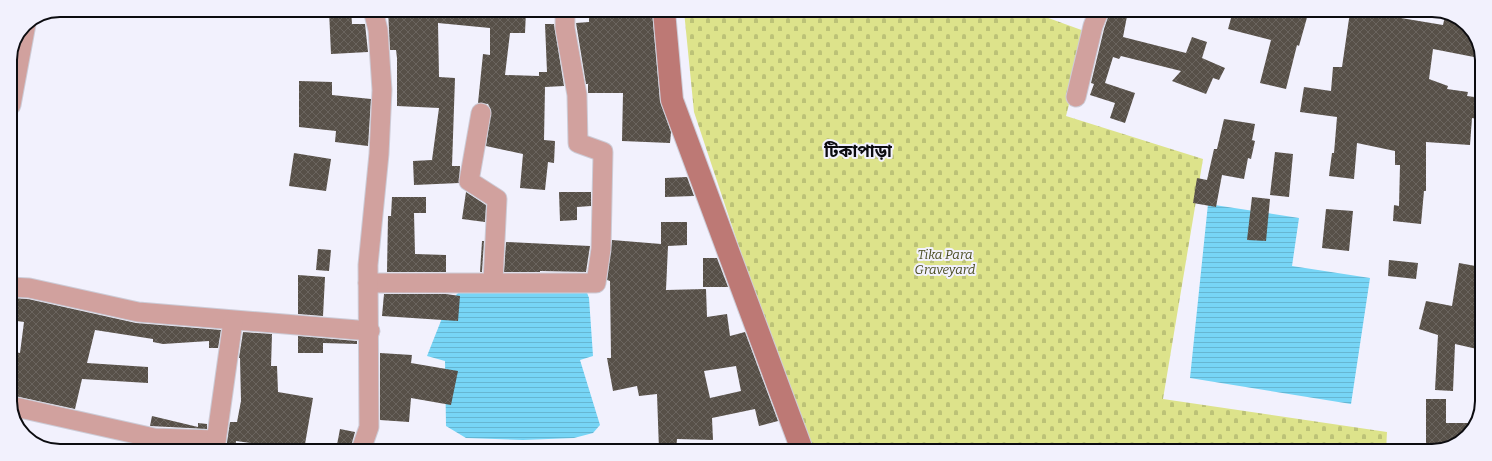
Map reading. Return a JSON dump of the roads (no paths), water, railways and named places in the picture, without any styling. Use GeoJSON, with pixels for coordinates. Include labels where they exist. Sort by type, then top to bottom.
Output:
{"type":"FeatureCollection","features":[{"type":"Feature","properties":{"kind":"main road"},"geometry":{"type":"LineString","coordinates":[[665,17],[672,100],[800,444]]}},
{"type":"Feature","properties":{"kind":"street"},"geometry":{"type":"LineString","coordinates":[[363,444],[369,427],[370,331],[368,283],[379,154],[382,90],[378,30],[375,17]]}},
{"type":"Feature","properties":{"kind":"street"},"geometry":{"type":"LineString","coordinates":[[368,283],[596,283],[601,249],[603,152],[578,143],[577,95],[565,28],[565,17]]}},
{"type":"Feature","properties":{"kind":"street"},"geometry":{"type":"LineString","coordinates":[[1076,98],[1093,26],[1097,17]]}},
{"type":"Feature","properties":{"kind":"street"},"geometry":{"type":"LineString","coordinates":[[17,73],[24,37]]}},
{"type":"Feature","properties":{"kind":"street"},"geometry":{"type":"LineString","coordinates":[[481,113],[469,180],[497,199],[492,282]]}},
{"type":"Feature","properties":{"kind":"street"},"geometry":{"type":"LineString","coordinates":[[17,287],[29,288],[138,312],[370,331]]}},
{"type":"Feature","properties":{"kind":"street"},"geometry":{"type":"LineString","coordinates":[[216,444],[233,320]]}},
{"type":"Feature","properties":{"kind":"street"},"geometry":{"type":"LineString","coordinates":[[18,407],[154,438],[207,444]]}},
{"type":"Feature","properties":{"kind":"water"},"geometry":{"type":"Polygon","coordinates":[[[1208,204],[1299,218],[1292,266],[1370,278],[1351,404],[1190,378],[1208,204]]]}},
{"type":"Feature","properties":{"kind":"water"},"geometry":{"type":"Polygon","coordinates":[[[586,290],[589,298],[593,356],[580,360],[600,425],[593,433],[574,438],[523,440],[466,438],[446,426],[445,361],[427,356],[448,303],[460,291],[586,290]]]}},
{"type":"Feature","properties":{"kind":"district","name":"টিকাপাড়া"},"geometry":{"type":"Point","coordinates":[858,151]}},
{"type":"Feature","properties":{"kind":"park label","name":"Tika Para Graveyard"},"geometry":{"type":"Point","coordinates":[945,262]}}]}
